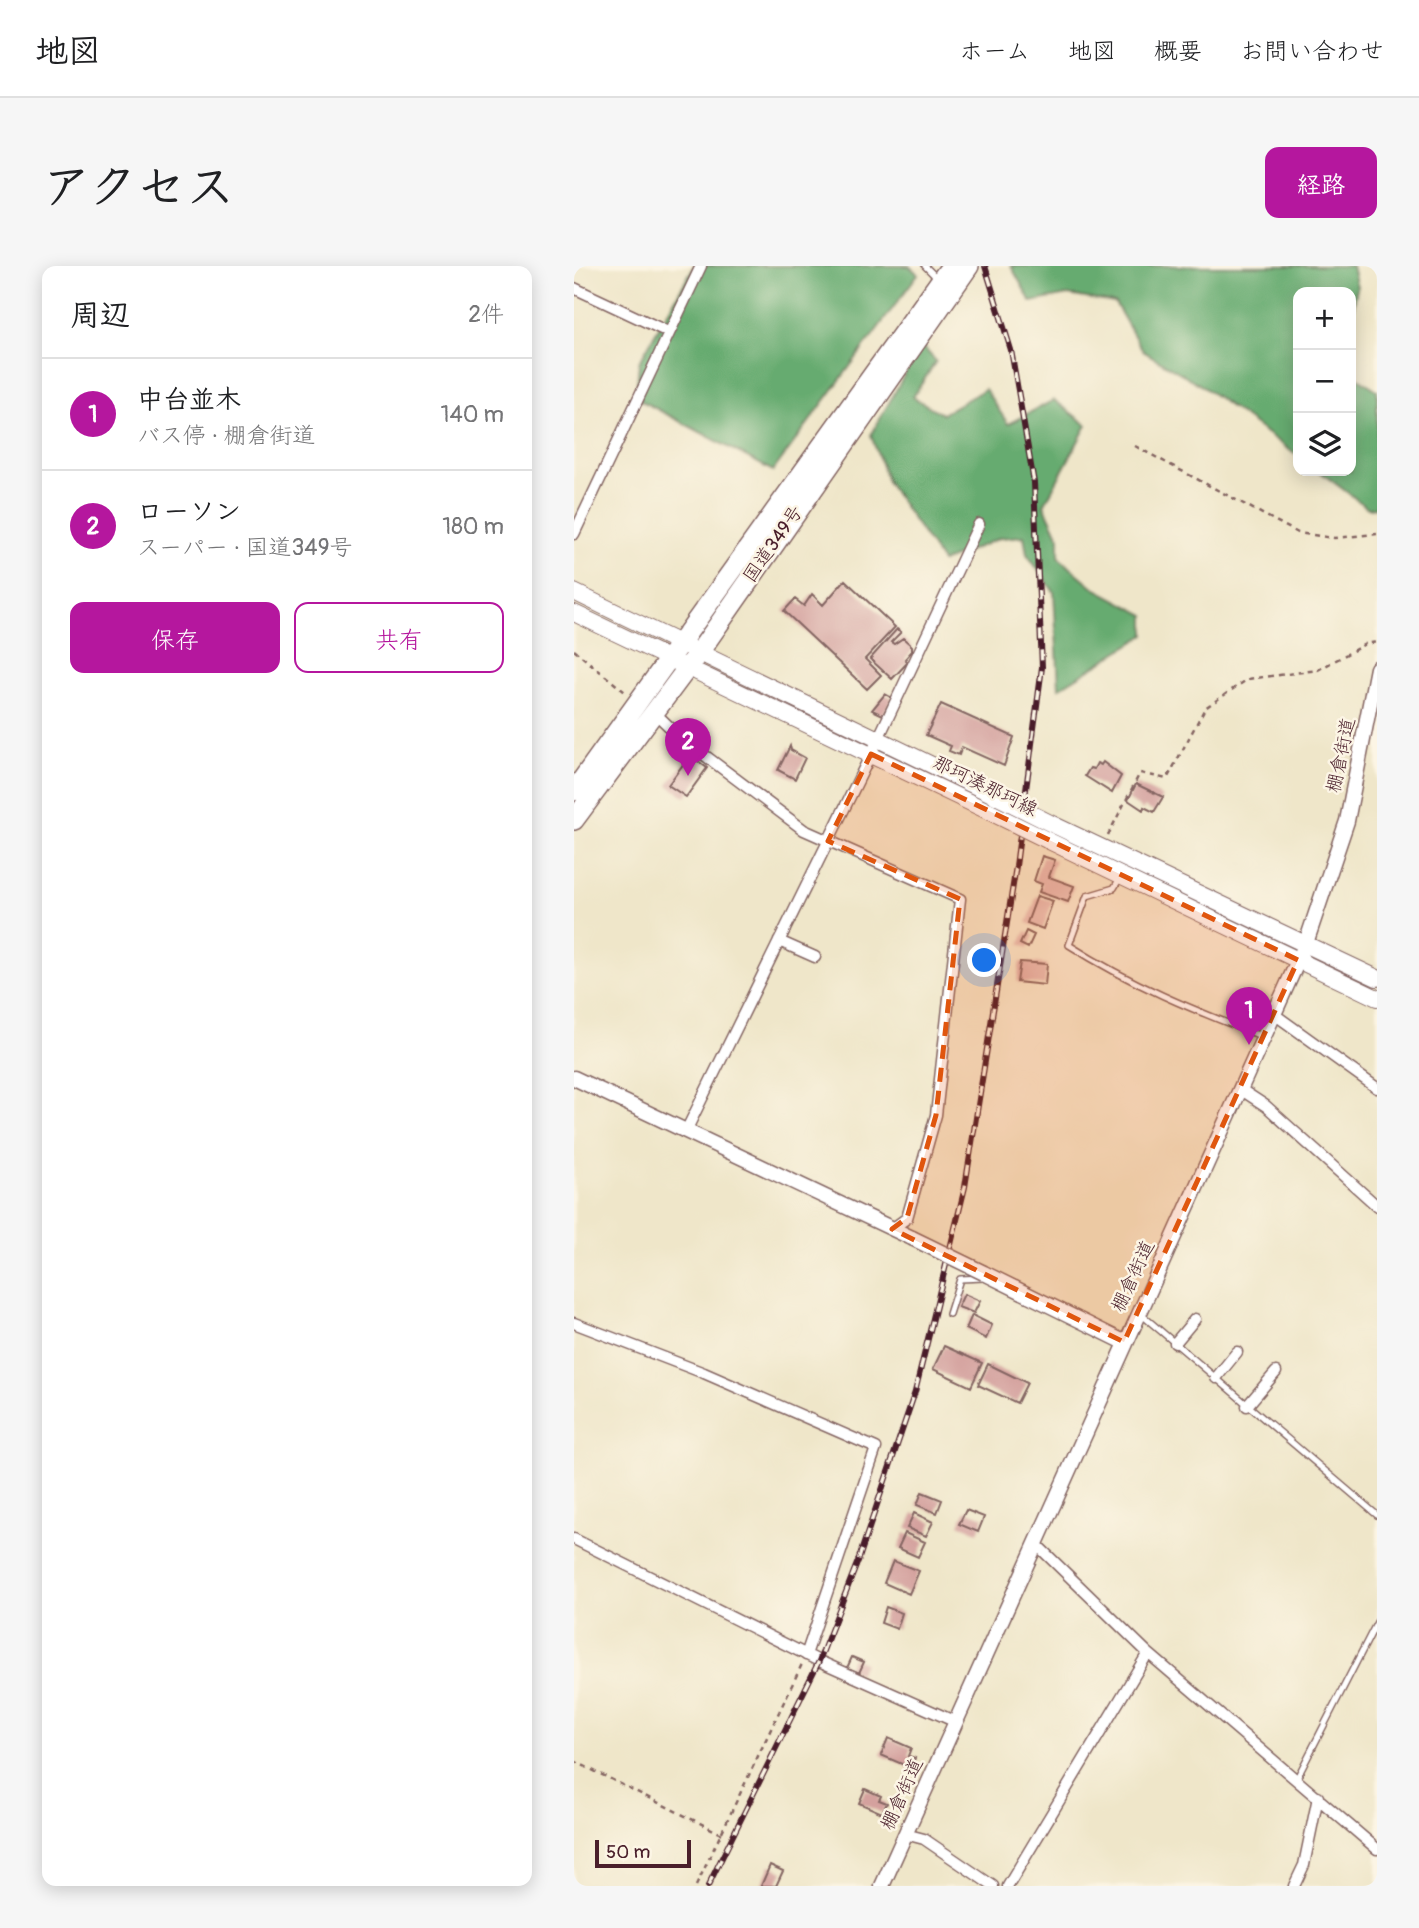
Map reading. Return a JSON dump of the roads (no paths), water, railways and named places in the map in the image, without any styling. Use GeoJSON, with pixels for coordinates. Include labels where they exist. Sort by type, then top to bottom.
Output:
{"type":"FeatureCollection","features":[{"type":"Feature","properties":{"kind":"highway","name":"国道349号"},"geometry":{"type":"LineString","coordinates":[[574,820],[688,668],[813,485],[944,290],[950,266]]}},
{"type":"Feature","properties":{"kind":"highway","name":"国道349号"},"geometry":{"type":"LineString","coordinates":[[574,791],[667,658],[944,290],[969,266]]}},
{"type":"Feature","properties":{"kind":"main road","name":"那珂湊那珂線"},"geometry":{"type":"LineString","coordinates":[[574,593],[700,651],[874,746],[997,806],[1054,825],[1377,978]]}},
{"type":"Feature","properties":{"kind":"main road","name":"那珂湊那珂線"},"geometry":{"type":"LineString","coordinates":[[574,612],[688,668],[874,746]]}},
{"type":"Feature","properties":{"kind":"main road","name":"那珂湊那珂線"},"geometry":{"type":"LineString","coordinates":[[997,806],[1047,840],[1377,998]]}},
{"type":"Feature","properties":{"kind":"street"},"geometry":{"type":"LineString","coordinates":[[574,534],[701,266]]}},
{"type":"Feature","properties":{"kind":"street"},"geometry":{"type":"LineString","coordinates":[[574,288],[668,332]]}},
{"type":"Feature","properties":{"kind":"street"},"geometry":{"type":"LineString","coordinates":[[686,1131],[979,524]]}},
{"type":"Feature","properties":{"kind":"street","name":"棚倉街道"},"geometry":{"type":"LineString","coordinates":[[881,1886],[1037,1545],[1124,1342],[1306,943],[1347,821],[1375,691],[1377,668]]}},
{"type":"Feature","properties":{"kind":"street"},"geometry":{"type":"LineString","coordinates":[[654,712],[679,736],[804,830],[960,899],[936,1115],[907,1218],[892,1229]]}},
{"type":"Feature","properties":{"kind":"street"},"geometry":{"type":"LineString","coordinates":[[779,942],[816,957]]}},
{"type":"Feature","properties":{"kind":"street"},"geometry":{"type":"LineString","coordinates":[[1275,1014],[1377,1088]]}},
{"type":"Feature","properties":{"kind":"street"},"geometry":{"type":"LineString","coordinates":[[574,1079],[912,1238],[1124,1342]]}},
{"type":"Feature","properties":{"kind":"street"},"geometry":{"type":"LineString","coordinates":[[1240,1089],[1266,1106],[1377,1206]]}},
{"type":"Feature","properties":{"kind":"street"},"geometry":{"type":"LineString","coordinates":[[1175,1343],[1195,1319]]}},
{"type":"Feature","properties":{"kind":"street"},"geometry":{"type":"LineString","coordinates":[[574,1323],[704,1373],[876,1448],[806,1655]]}},
{"type":"Feature","properties":{"kind":"street"},"geometry":{"type":"LineString","coordinates":[[1216,1378],[1237,1352]]}},
{"type":"Feature","properties":{"kind":"street"},"geometry":{"type":"LineString","coordinates":[[1247,1406],[1276,1372]]}},
{"type":"Feature","properties":{"kind":"street"},"geometry":{"type":"LineString","coordinates":[[574,1539],[806,1655],[956,1722]]}},
{"type":"Feature","properties":{"kind":"street"},"geometry":{"type":"LineString","coordinates":[[1037,1545],[1148,1653],[1377,1849]]}},
{"type":"Feature","properties":{"kind":"street"},"geometry":{"type":"LineString","coordinates":[[1009,1886],[1148,1653]]}},
{"type":"Feature","properties":{"kind":"street"},"geometry":{"type":"LineString","coordinates":[[1294,1886],[1304,1865],[1318,1797]]}},
{"type":"Feature","properties":{"kind":"street"},"geometry":{"type":"LineString","coordinates":[[905,1834],[924,1839],[993,1886]]}},
{"type":"Feature","properties":{"kind":"lane"},"geometry":{"type":"LineString","coordinates":[[925,266],[944,290]]}},
{"type":"Feature","properties":{"kind":"lane"},"geometry":{"type":"LineString","coordinates":[[1122,876],[1114,888],[1087,897],[1069,945],[1162,998],[1264,1037]]}},
{"type":"Feature","properties":{"kind":"lane"},"geometry":{"type":"LineString","coordinates":[[949,1314],[960,1279],[989,1275]]}},
{"type":"Feature","properties":{"kind":"lane"},"geometry":{"type":"LineString","coordinates":[[1138,1311],[1377,1515]]}},
{"type":"Feature","properties":{"kind":"lane"},"geometry":{"type":"LineString","coordinates":[[1296,1780],[1377,1622]]}},
{"type":"Feature","properties":{"kind":"railway"},"geometry":{"type":"LineString","coordinates":[[708,1886],[819,1661],[858,1561],[915,1392],[965,1187],[1016,866],[1042,667],[1034,483],[1011,350],[985,266]]}},
{"type":"Feature","properties":{"kind":"place","name":"ローソン"},"geometry":{"type":"Point","coordinates":[688,776]}},
{"type":"Feature","properties":{"kind":"place","name":"中台並木"},"geometry":{"type":"Point","coordinates":[1249,1045]}}]}
